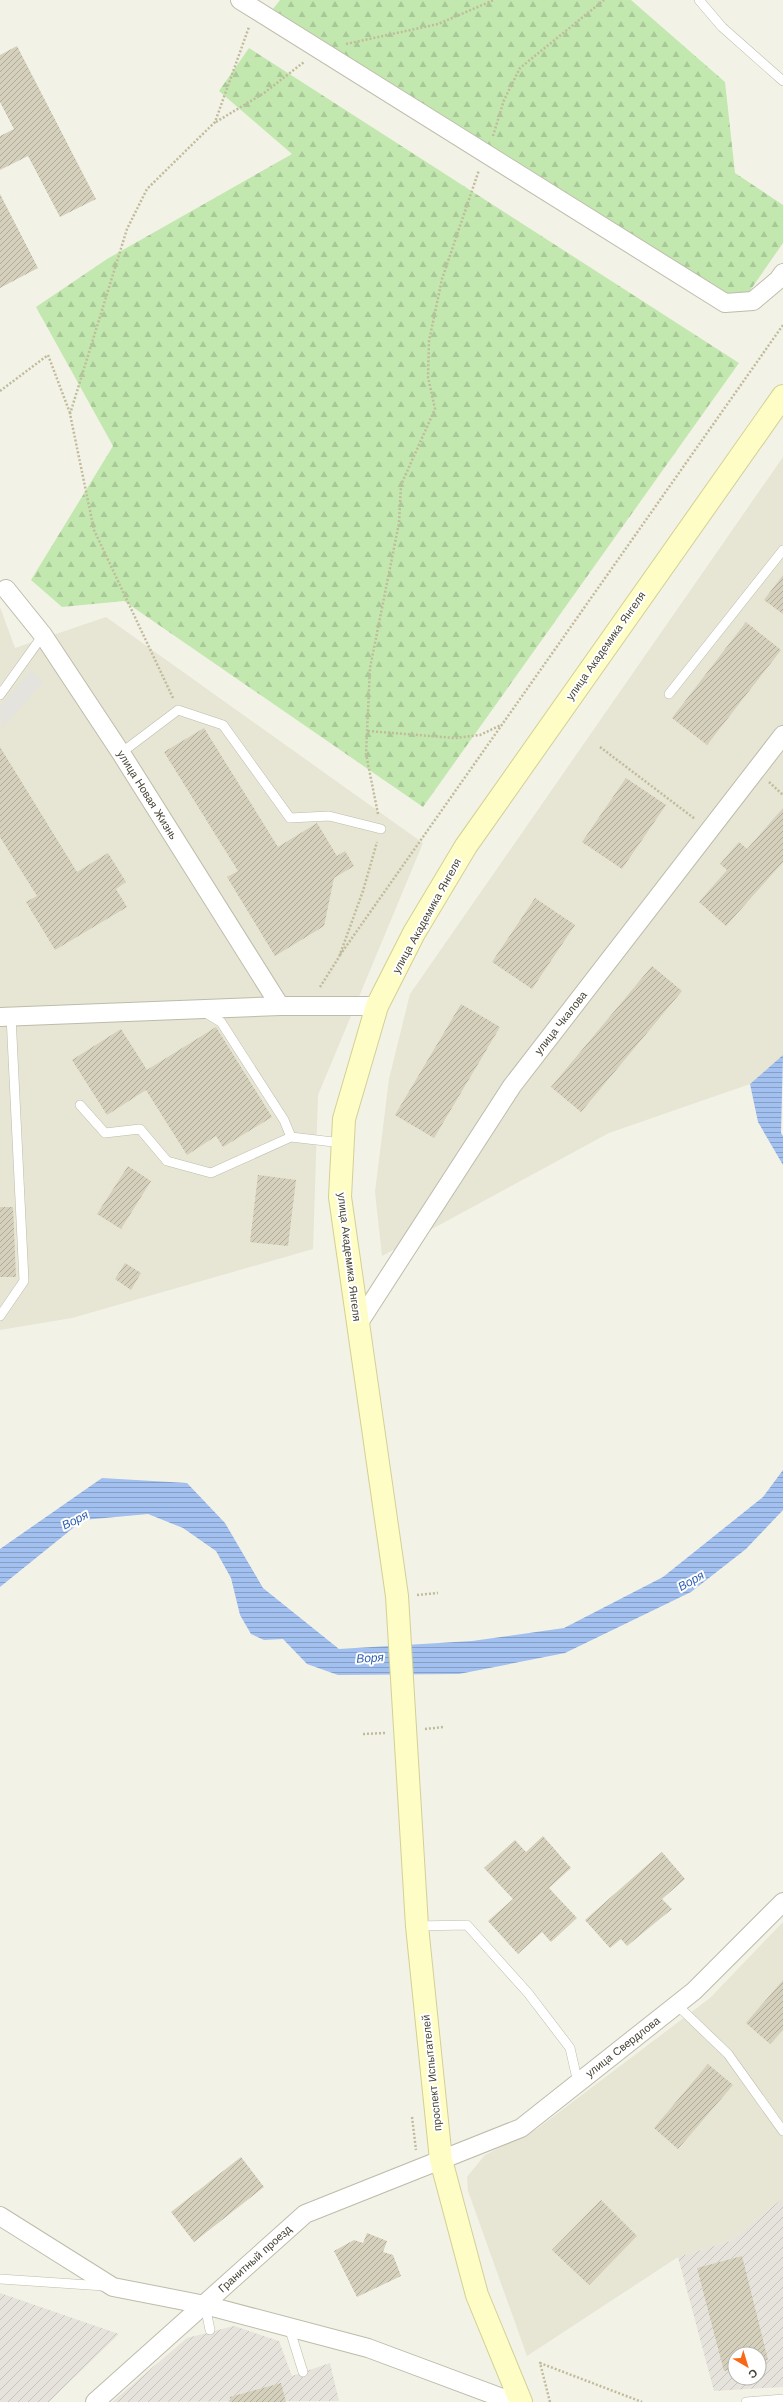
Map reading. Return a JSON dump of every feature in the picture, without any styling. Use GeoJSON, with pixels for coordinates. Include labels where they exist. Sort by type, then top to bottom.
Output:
{"type":"FeatureCollection","features":[{"type":"Feature","properties":{"kind":"main road","name":"улица Академика Янгеля"},"geometry":{"type":"LineString","coordinates":[[404,1732],[397,1596],[340,1197],[344,1119],[377,1006],[414,933],[466,846],[783,396]]}},
{"type":"Feature","properties":{"kind":"main road","name":"проспект Испытателей"},"geometry":{"type":"LineString","coordinates":[[404,1732],[417,1926],[441,2160],[477,2295],[521,2402]]}},
{"type":"Feature","properties":{"kind":"street"},"geometry":{"type":"LineString","coordinates":[[240,0],[484,155],[725,303],[753,301],[778,280],[783,273]]}},
{"type":"Feature","properties":{"kind":"street","name":"улица Новая Жизнь"},"geometry":{"type":"LineString","coordinates":[[6,589],[43,636],[121,753],[280,1006]]}},
{"type":"Feature","properties":{"kind":"street","name":"улица Чкалова"},"geometry":{"type":"LineString","coordinates":[[358,1324],[512,1086],[783,735]]}},
{"type":"Feature","properties":{"kind":"street"},"geometry":{"type":"LineString","coordinates":[[6,1016],[280,1006],[377,1006]]}},
{"type":"Feature","properties":{"kind":"street","name":"улица Свердлова"},"geometry":{"type":"LineString","coordinates":[[441,2160],[521,2128],[694,1991],[783,1902]]}},
{"type":"Feature","properties":{"kind":"street","name":"Гранитный проезд"},"geometry":{"type":"LineString","coordinates":[[95,2402],[305,2214],[441,2160]]}},
{"type":"Feature","properties":{"kind":"street"},"geometry":{"type":"LineString","coordinates":[[0,2216],[112,2287],[205,2305],[368,2348],[514,2402]]}},
{"type":"Feature","properties":{"kind":"lane"},"geometry":{"type":"LineString","coordinates":[[699,0],[722,27],[783,81]]}},
{"type":"Feature","properties":{"kind":"lane"},"geometry":{"type":"LineString","coordinates":[[669,694],[783,550]]}},
{"type":"Feature","properties":{"kind":"lane"},"geometry":{"type":"LineString","coordinates":[[0,695],[43,636]]}},
{"type":"Feature","properties":{"kind":"lane"},"geometry":{"type":"LineString","coordinates":[[121,753],[178,710],[223,725],[290,818],[329,816],[381,829]]}},
{"type":"Feature","properties":{"kind":"lane"},"geometry":{"type":"LineString","coordinates":[[199,1009],[221,1022],[284,1120],[291,1137]]}},
{"type":"Feature","properties":{"kind":"lane"},"geometry":{"type":"LineString","coordinates":[[0,1316],[24,1281],[6,1016]]}},
{"type":"Feature","properties":{"kind":"lane"},"geometry":{"type":"LineString","coordinates":[[80,1105],[105,1133],[140,1129],[167,1161],[211,1173],[291,1137],[342,1143]]}},
{"type":"Feature","properties":{"kind":"lane"},"geometry":{"type":"LineString","coordinates":[[417,1926],[467,1924],[528,1993],[570,2048],[578,2083]]}},
{"type":"Feature","properties":{"kind":"lane"},"geometry":{"type":"LineString","coordinates":[[677,2005],[728,2054],[783,2131]]}},
{"type":"Feature","properties":{"kind":"lane"},"geometry":{"type":"LineString","coordinates":[[0,2279],[112,2287]]}},
{"type":"Feature","properties":{"kind":"lane"},"geometry":{"type":"LineString","coordinates":[[205,2305],[210,2330]]}},
{"type":"Feature","properties":{"kind":"lane"},"geometry":{"type":"LineString","coordinates":[[289,2327],[303,2372]]}},
{"type":"Feature","properties":{"kind":"lane"},"geometry":{"type":"LineString","coordinates":[[746,2402],[783,2400]]}},
{"type":"Feature","properties":{"kind":"path"},"geometry":{"type":"LineString","coordinates":[[70,414],[127,229],[147,189],[215,122],[264,93],[319,50],[438,24],[494,0]]}},
{"type":"Feature","properties":{"kind":"path"},"geometry":{"type":"LineString","coordinates":[[338,957],[363,891],[381,829],[366,754],[370,668],[399,523],[401,484],[435,409],[428,378],[429,340],[442,279],[460,220],[504,100],[520,68],[604,0]]}},
{"type":"Feature","properties":{"kind":"path"},"geometry":{"type":"LineString","coordinates":[[215,122],[255,10]]}},
{"type":"Feature","properties":{"kind":"path"},"geometry":{"type":"LineString","coordinates":[[309,1007],[338,957],[783,325]]}},
{"type":"Feature","properties":{"kind":"path"},"geometry":{"type":"LineString","coordinates":[[0,391],[48,355],[70,414],[94,530],[178,710]]}},
{"type":"Feature","properties":{"kind":"path"},"geometry":{"type":"LineString","coordinates":[[368,731],[455,738],[480,735],[502,725]]}},
{"type":"Feature","properties":{"kind":"path"},"geometry":{"type":"LineString","coordinates":[[600,747],[710,830]]}},
{"type":"Feature","properties":{"kind":"path"},"geometry":{"type":"LineString","coordinates":[[412,2117],[418,2169]]}},
{"type":"Feature","properties":{"kind":"path"},"geometry":{"type":"LineString","coordinates":[[550,2402],[540,2363],[642,2402]]}},
{"type":"Feature","properties":{"kind":"shaded area"},"geometry":{"type":"Polygon","coordinates":[[[783,457],[783,1055],[750,1084],[609,1133],[382,1256],[375,1192],[389,1079],[410,994],[783,457]]]}},
{"type":"Feature","properties":{"kind":"shaded area"},"geometry":{"type":"Polygon","coordinates":[[[0,607],[15,648],[106,617],[423,843],[318,1095],[313,1249],[72,1318],[0,1330],[0,607]]]}},
{"type":"Feature","properties":{"kind":"shaded area"},"geometry":{"type":"Polygon","coordinates":[[[31,671],[43,682],[2,728],[0,706],[31,671]]]}},
{"type":"Feature","properties":{"kind":"shaded area"},"geometry":{"type":"Polygon","coordinates":[[[783,1922],[783,2198],[730,2241],[678,2257],[527,2356],[468,2191],[467,2177],[485,2155],[537,2129],[710,1998],[783,1922]]]}},
{"type":"Feature","properties":{"kind":"shaded area"},"geometry":{"type":"Polygon","coordinates":[[[783,2198],[783,2387],[714,2391],[678,2257],[730,2241],[783,2198]]]}},
{"type":"Feature","properties":{"kind":"shaded area"},"geometry":{"type":"Polygon","coordinates":[[[0,2293],[119,2334],[49,2402],[0,2402],[0,2293]]]}},
{"type":"Feature","properties":{"kind":"shaded area"},"geometry":{"type":"Polygon","coordinates":[[[234,2326],[279,2341],[292,2376],[330,2363],[339,2401],[112,2402],[187,2338],[234,2326]]]}},
{"type":"Feature","properties":{"kind":"green space"},"geometry":{"type":"Polygon","coordinates":[[[280,0],[631,0],[725,82],[735,173],[783,205],[783,243],[749,292],[709,296],[273,9],[280,0]]]}},
{"type":"Feature","properties":{"kind":"green space"},"geometry":{"type":"Polygon","coordinates":[[[249,48],[739,363],[423,807],[124,601],[62,607],[31,580],[113,446],[36,307],[107,259],[292,154],[219,91],[249,48]]]}},
{"type":"Feature","properties":{"kind":"water"},"geometry":{"type":"Polygon","coordinates":[[[783,1055],[781,1133],[783,1136],[783,1165],[758,1122],[750,1084],[783,1055]]]}},
{"type":"Feature","properties":{"kind":"water","name":"Воря"},"geometry":{"type":"Polygon","coordinates":[[[783,1470],[783,1510],[746,1549],[691,1592],[565,1653],[459,1674],[338,1675],[307,1664],[283,1639],[264,1640],[251,1634],[240,1615],[231,1578],[216,1551],[183,1528],[148,1514],[83,1520],[0,1587],[0,1549],[102,1478],[187,1483],[225,1523],[263,1588],[339,1649],[472,1641],[564,1628],[663,1577],[763,1497],[783,1470]]]}},
{"type":"Feature","properties":{"kind":"building"},"geometry":{"type":"Polygon","coordinates":[[[17,46],[96,199],[60,217],[28,156],[0,170],[0,136],[14,129],[0,102],[0,55],[17,46]]]}},
{"type":"Feature","properties":{"kind":"building"},"geometry":{"type":"Polygon","coordinates":[[[0,194],[38,268],[0,288],[0,194]]]}},
{"type":"Feature","properties":{"kind":"building"},"geometry":{"type":"Polygon","coordinates":[[[783,575],[783,614],[764,600],[783,575]]]}},
{"type":"Feature","properties":{"kind":"building"},"geometry":{"type":"Polygon","coordinates":[[[746,622],[781,650],[707,745],[672,718],[746,622]]]}},
{"type":"Feature","properties":{"kind":"building"},"geometry":{"type":"Polygon","coordinates":[[[204,728],[278,847],[317,823],[337,856],[345,851],[354,866],[334,878],[324,926],[275,956],[227,877],[238,871],[164,752],[204,728]]]}},
{"type":"Feature","properties":{"kind":"building"},"geometry":{"type":"Polygon","coordinates":[[[0,747],[77,872],[108,853],[126,882],[116,889],[127,907],[55,950],[26,902],[37,896],[0,837],[0,747]]]}},
{"type":"Feature","properties":{"kind":"building"},"geometry":{"type":"Polygon","coordinates":[[[626,778],[666,805],[622,869],[582,842],[626,778]]]}},
{"type":"Feature","properties":{"kind":"building"},"geometry":{"type":"Polygon","coordinates":[[[783,808],[783,862],[726,926],[699,902],[727,870],[720,864],[739,842],[747,849],[783,808]]]}},
{"type":"Feature","properties":{"kind":"building"},"geometry":{"type":"Polygon","coordinates":[[[535,898],[575,925],[532,989],[492,962],[535,898]]]}},
{"type":"Feature","properties":{"kind":"building"},"geometry":{"type":"Polygon","coordinates":[[[652,966],[682,991],[581,1112],[551,1087],[652,966]]]}},
{"type":"Feature","properties":{"kind":"building"},"geometry":{"type":"Polygon","coordinates":[[[461,1004],[500,1027],[434,1138],[395,1115],[461,1004]]]}},
{"type":"Feature","properties":{"kind":"building"},"geometry":{"type":"Polygon","coordinates":[[[216,1027],[272,1117],[223,1147],[216,1136],[187,1155],[146,1090],[107,1115],[72,1060],[121,1029],[147,1070],[216,1027]]]}},
{"type":"Feature","properties":{"kind":"building"},"geometry":{"type":"Polygon","coordinates":[[[128,1166],[151,1181],[121,1229],[97,1214],[128,1166]]]}},
{"type":"Feature","properties":{"kind":"building"},"geometry":{"type":"Polygon","coordinates":[[[258,1175],[296,1180],[288,1246],[250,1242],[258,1175]]]}},
{"type":"Feature","properties":{"kind":"building"},"geometry":{"type":"Polygon","coordinates":[[[0,1207],[13,1207],[16,1277],[0,1277],[0,1207]]]}},
{"type":"Feature","properties":{"kind":"building"},"geometry":{"type":"Polygon","coordinates":[[[125,1263],[141,1273],[131,1290],[115,1279],[125,1263]]]}},
{"type":"Feature","properties":{"kind":"building"},"geometry":{"type":"Polygon","coordinates":[[[543,1836],[571,1868],[549,1888],[577,1918],[551,1942],[542,1932],[518,1954],[488,1921],[513,1899],[484,1868],[515,1840],[526,1852],[543,1836]]]}},
{"type":"Feature","properties":{"kind":"building"},"geometry":{"type":"Polygon","coordinates":[[[662,1852],[685,1879],[662,1899],[672,1909],[627,1946],[621,1939],[610,1948],[585,1920],[662,1852]]]}},
{"type":"Feature","properties":{"kind":"building"},"geometry":{"type":"Polygon","coordinates":[[[783,1980],[783,2030],[770,2044],[746,2023],[783,1980]]]}},
{"type":"Feature","properties":{"kind":"building"},"geometry":{"type":"Polygon","coordinates":[[[708,2064],[733,2085],[678,2149],[654,2128],[708,2064]]]}},
{"type":"Feature","properties":{"kind":"building"},"geometry":{"type":"Polygon","coordinates":[[[241,2157],[264,2187],[194,2242],[171,2212],[241,2157]]]}},
{"type":"Feature","properties":{"kind":"building"},"geometry":{"type":"Polygon","coordinates":[[[601,2200],[637,2236],[589,2285],[552,2250],[601,2200]]]}},
{"type":"Feature","properties":{"kind":"building"},"geometry":{"type":"Polygon","coordinates":[[[367,2233],[387,2241],[383,2252],[393,2255],[401,2276],[357,2297],[334,2251],[354,2240],[363,2243],[367,2233]]]}},
{"type":"Feature","properties":{"kind":"building"},"geometry":{"type":"Polygon","coordinates":[[[742,2256],[764,2346],[727,2346],[727,2370],[724,2371],[697,2268],[742,2256]]]}},
{"type":"Feature","properties":{"kind":"building"},"geometry":{"type":"Polygon","coordinates":[[[281,2383],[286,2402],[230,2402],[230,2397],[281,2383]]]}}]}
